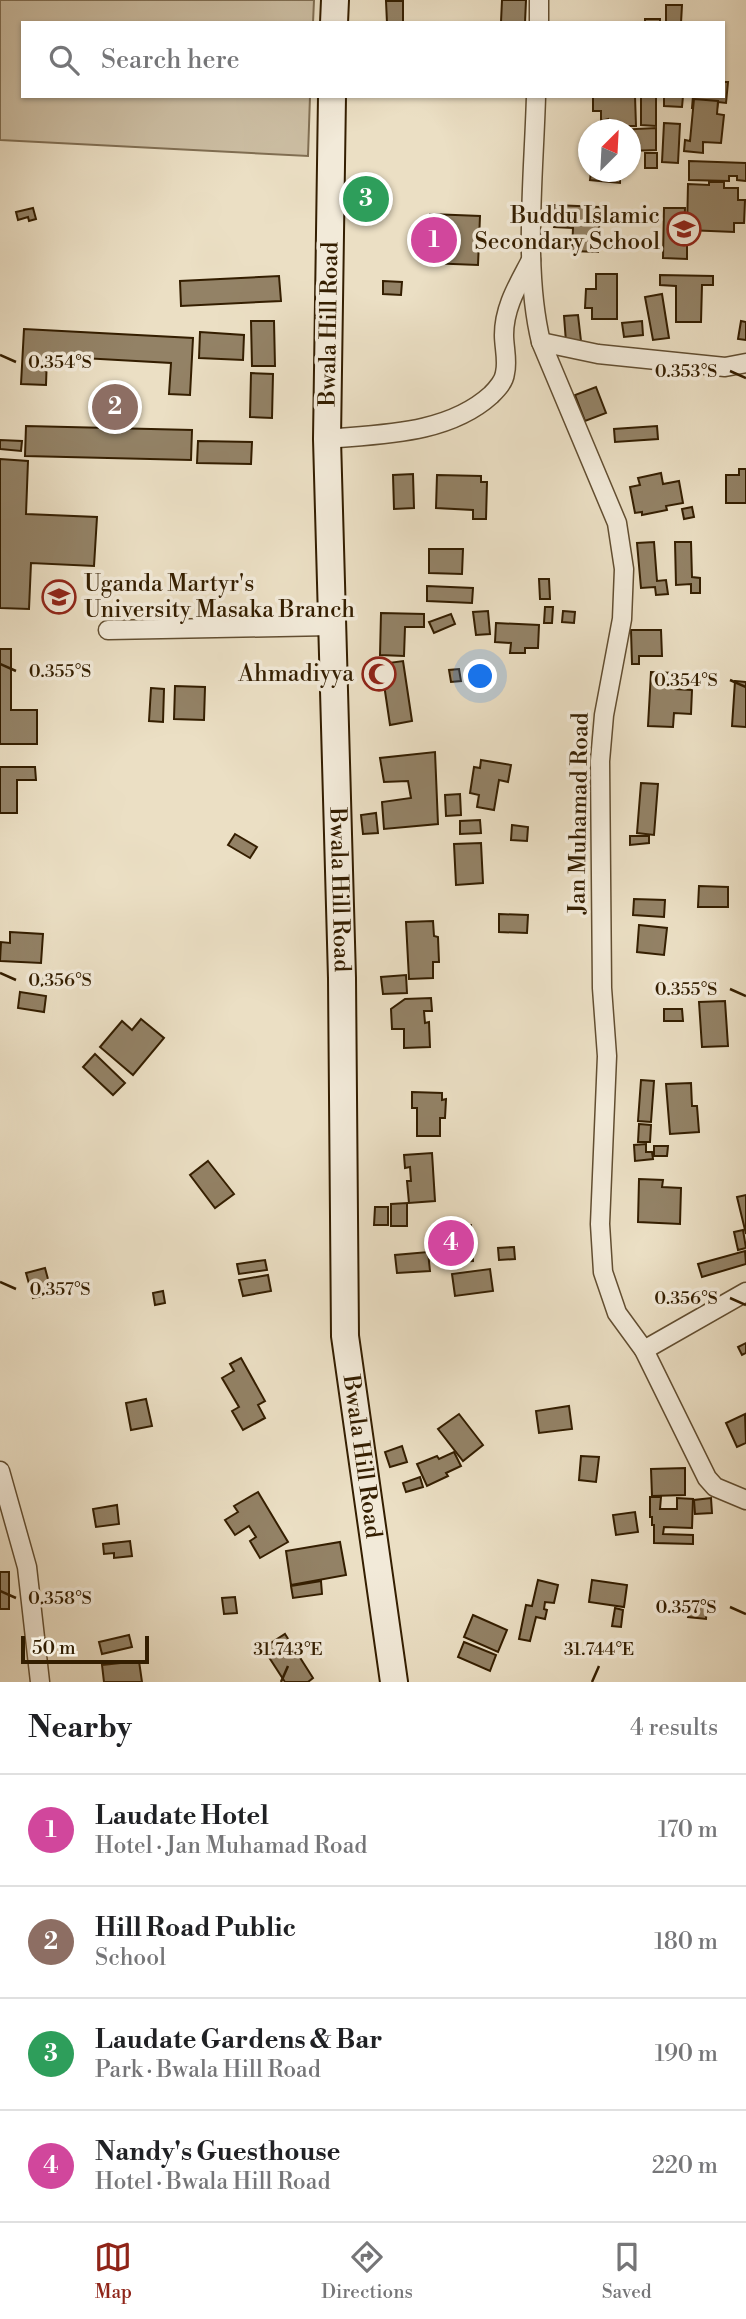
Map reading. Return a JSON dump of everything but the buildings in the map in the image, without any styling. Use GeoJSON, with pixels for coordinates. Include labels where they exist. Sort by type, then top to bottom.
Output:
{"type":"FeatureCollection","features":[{"type":"Feature","properties":{"kind":"street"},"geometry":{"type":"LineString","coordinates":[[334,21],[335,0]]}},
{"type":"Feature","properties":{"kind":"street"},"geometry":{"type":"LineString","coordinates":[[538,21],[539,0]]}},
{"type":"Feature","properties":{"kind":"street","name":"Bwala Hill Road"},"geometry":{"type":"LineString","coordinates":[[332,98],[327,439],[342,978],[345,1336],[394,1682]]}},
{"type":"Feature","properties":{"kind":"street","name":"Jan Muhamad Road"},"geometry":{"type":"LineString","coordinates":[[536,98],[531,260],[535,317],[541,342],[617,523],[624,569],[622,619],[604,715],[600,761],[602,988],[607,1056],[600,1224],[603,1272],[617,1313],[644,1350],[707,1478],[715,1487],[746,1500]]}},
{"type":"Feature","properties":{"kind":"street"},"geometry":{"type":"LineString","coordinates":[[327,439],[396,433],[451,420],[482,403],[503,380],[506,372],[504,337],[507,312],[511,298],[531,260]]}},
{"type":"Feature","properties":{"kind":"street"},"geometry":{"type":"LineString","coordinates":[[541,342],[598,354],[725,367],[746,363]]}},
{"type":"Feature","properties":{"kind":"street"},"geometry":{"type":"LineString","coordinates":[[108,630],[331,626]]}},
{"type":"Feature","properties":{"kind":"street"},"geometry":{"type":"LineString","coordinates":[[644,1350],[746,1292]]}},
{"type":"Feature","properties":{"kind":"street"},"geometry":{"type":"LineString","coordinates":[[0,1471],[27,1567],[40,1682]]}},
{"type":"Feature","properties":{"kind":"shaded area"},"geometry":{"type":"Polygon","coordinates":[[[0,0],[314,0],[313,21],[21,21],[21,98],[310,98],[308,156],[0,140],[0,0]]]}},
{"type":"Feature","properties":{"kind":"place","name":"Laudate Gardens & Bar"},"geometry":{"type":"Point","coordinates":[366,199]}},
{"type":"Feature","properties":{"kind":"place","name":"Buddu Islamic Secondary School"},"geometry":{"type":"Point","coordinates":[684,229]}},
{"type":"Feature","properties":{"kind":"place","name":"Laudate Hotel"},"geometry":{"type":"Point","coordinates":[434,240]}},
{"type":"Feature","properties":{"kind":"place","name":"Hill Road Public"},"geometry":{"type":"Point","coordinates":[115,407]}},
{"type":"Feature","properties":{"kind":"place","name":"Uganda Martyr's University Masaka Branch"},"geometry":{"type":"Point","coordinates":[59,597]}},
{"type":"Feature","properties":{"kind":"place","name":"Ahmadiyya"},"geometry":{"type":"Point","coordinates":[379,674]}},
{"type":"Feature","properties":{"kind":"place","name":"Nandy's Guesthouse"},"geometry":{"type":"Point","coordinates":[451,1243]}}]}
